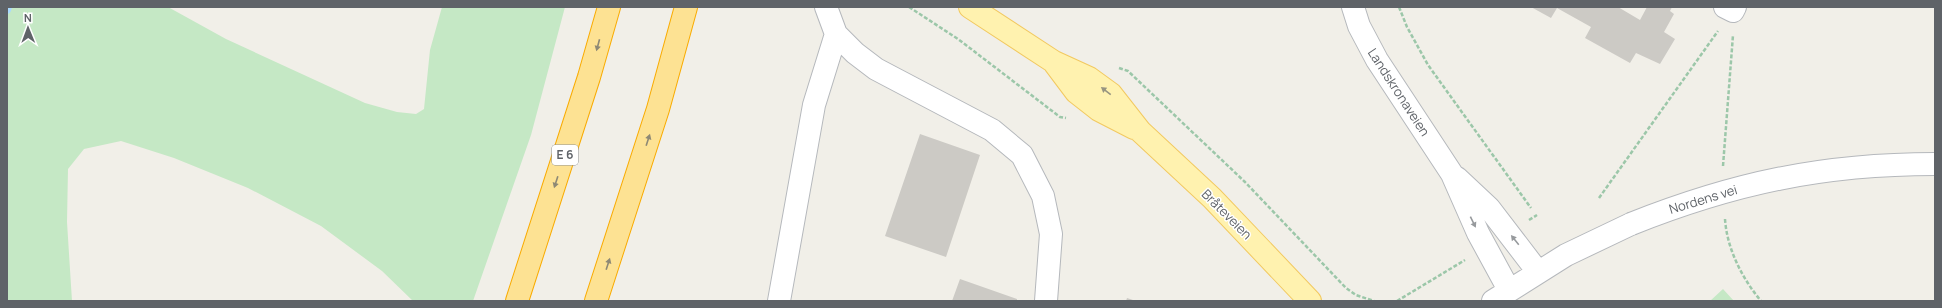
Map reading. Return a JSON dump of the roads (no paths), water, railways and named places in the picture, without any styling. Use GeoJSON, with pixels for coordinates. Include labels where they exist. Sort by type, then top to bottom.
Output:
{"type":"FeatureCollection","features":[{"type":"Feature","properties":{"kind":"highway","name":"E 6"},"geometry":{"type":"LineString","coordinates":[[517,301],[589,77],[608,7]]}},
{"type":"Feature","properties":{"kind":"highway"},"geometry":{"type":"LineString","coordinates":[[596,301],[658,109],[686,7]]}},
{"type":"Feature","properties":{"kind":"main road","name":"Bråteveien"},"geometry":{"type":"LineString","coordinates":[[970,7],[1054,62],[1089,78],[1111,94],[1140,131],[1212,198],[1310,301]]}},
{"type":"Feature","properties":{"kind":"street"},"geometry":{"type":"LineString","coordinates":[[826,7],[836,34],[855,53],[876,68],[992,130],[1022,155],[1043,196],[1051,234],[1046,301]]}},
{"type":"Feature","properties":{"kind":"street","name":"Landskronaveien"},"geometry":{"type":"LineString","coordinates":[[1353,7],[1359,26],[1377,60],[1452,174],[1478,233],[1501,295]]}},
{"type":"Feature","properties":{"kind":"street"},"geometry":{"type":"LineString","coordinates":[[779,301],[814,105],[836,34]]}},
{"type":"Feature","properties":{"kind":"street","name":"Nordens vei"},"geometry":{"type":"LineString","coordinates":[[1501,295],[1584,246],[1631,224],[1705,196],[1782,177],[1857,166],[1935,164]]}},
{"type":"Feature","properties":{"kind":"street","name":"Landskronaveien"},"geometry":{"type":"LineString","coordinates":[[1452,174],[1489,208],[1538,272]]}}]}
